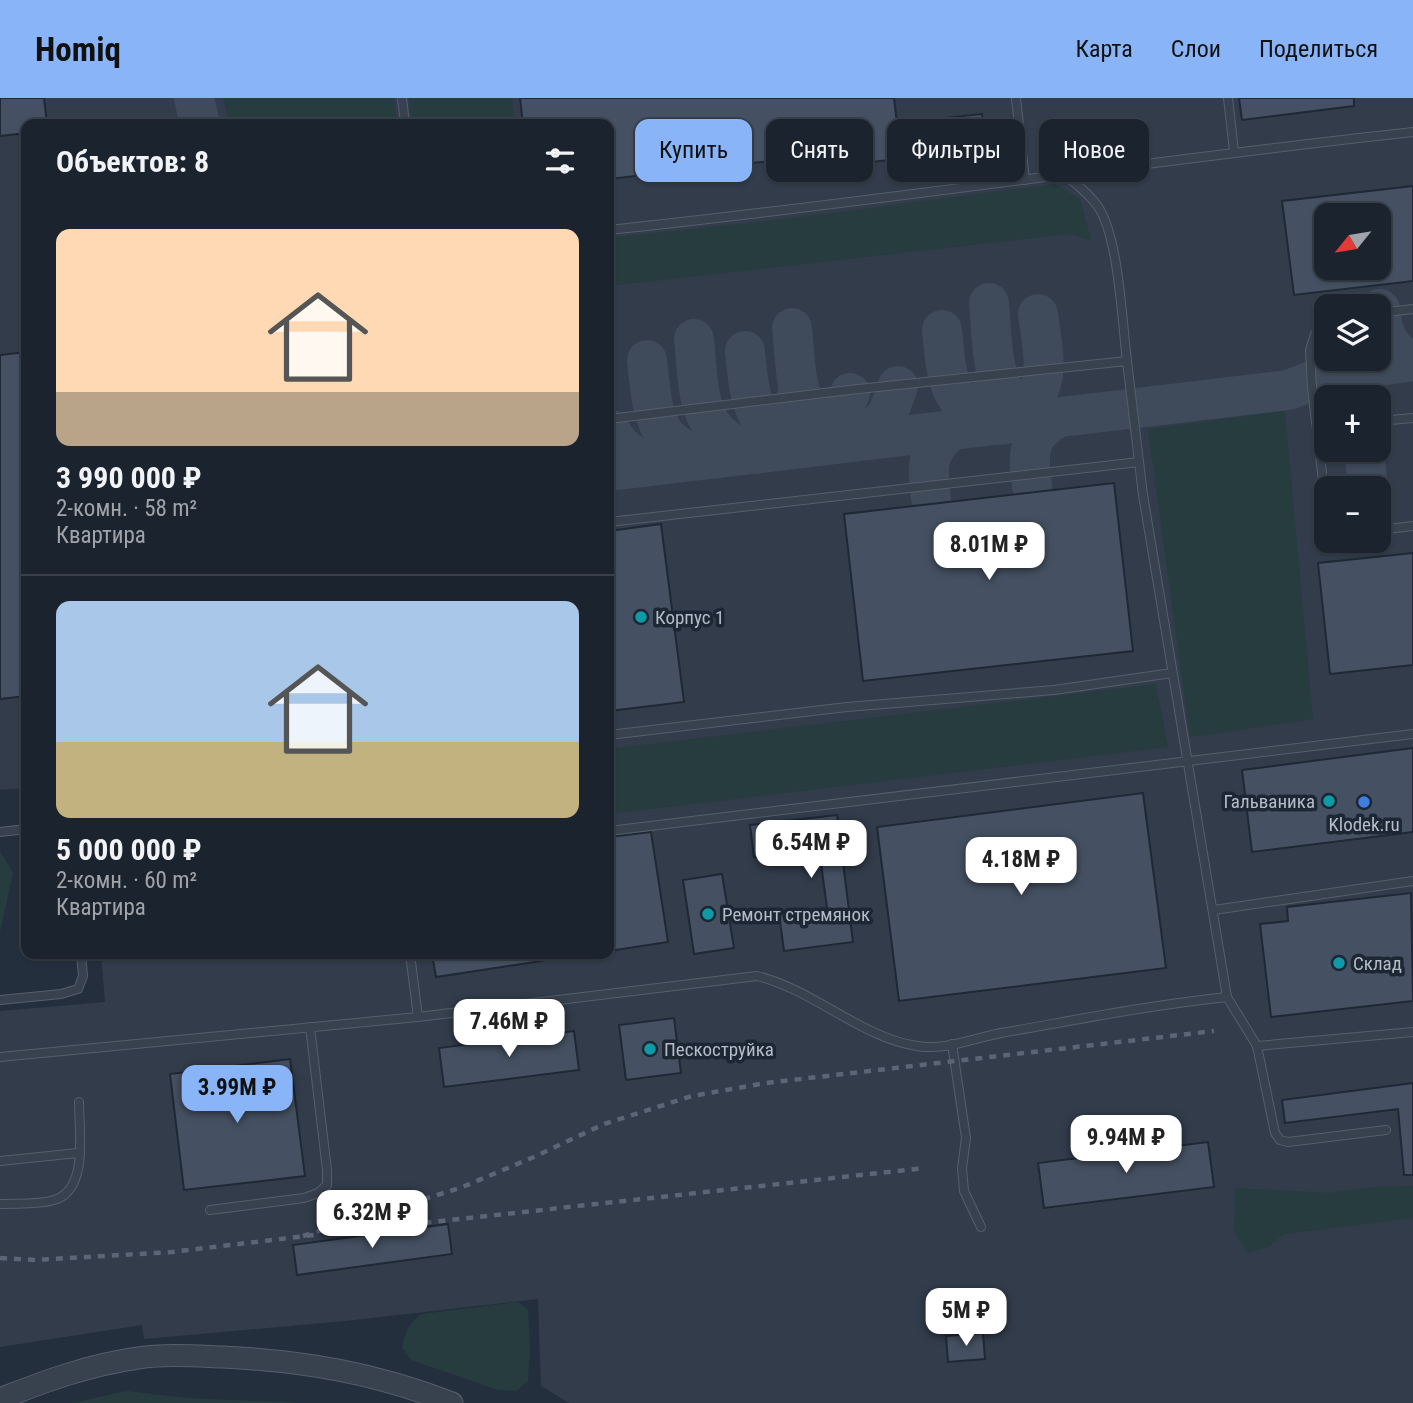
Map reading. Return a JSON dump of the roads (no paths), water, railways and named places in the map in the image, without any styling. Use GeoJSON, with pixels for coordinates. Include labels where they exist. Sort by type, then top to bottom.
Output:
{"type":"FeatureCollection","features":[{"type":"Feature","properties":{"kind":"street"},"geometry":{"type":"LineString","coordinates":[[0,1399],[68,1373],[120,1361],[165,1356],[262,1360],[328,1367],[377,1377],[452,1403]]}},
{"type":"Feature","properties":{"kind":"lane"},"geometry":{"type":"LineString","coordinates":[[402,98],[404,119]]}},
{"type":"Feature","properties":{"kind":"lane"},"geometry":{"type":"LineString","coordinates":[[1016,98],[1018,119]]}},
{"type":"Feature","properties":{"kind":"lane"},"geometry":{"type":"LineString","coordinates":[[1228,98],[1234,151]]}},
{"type":"Feature","properties":{"kind":"lane"},"geometry":{"type":"LineString","coordinates":[[1149,162],[1413,132]]}},
{"type":"Feature","properties":{"kind":"lane"},"geometry":{"type":"LineString","coordinates":[[1025,180],[1039,178]]}},
{"type":"Feature","properties":{"kind":"lane"},"geometry":{"type":"LineString","coordinates":[[614,229],[766,214],[1010,182]]}},
{"type":"Feature","properties":{"kind":"lane"},"geometry":{"type":"LineString","coordinates":[[1074,182],[1099,208],[1108,229],[1139,462],[1227,996],[1257,1046],[1275,1133],[1280,1140],[1288,1142],[1387,1130]]}},
{"type":"Feature","properties":{"kind":"lane"},"geometry":{"type":"LineString","coordinates":[[1391,312],[1413,309]]}},
{"type":"Feature","properties":{"kind":"lane"},"geometry":{"type":"LineString","coordinates":[[1314,337],[1310,350],[1314,404]]}},
{"type":"Feature","properties":{"kind":"lane"},"geometry":{"type":"LineString","coordinates":[[614,418],[1127,361]]}},
{"type":"Feature","properties":{"kind":"lane"},"geometry":{"type":"LineString","coordinates":[[1391,420],[1413,418]]}},
{"type":"Feature","properties":{"kind":"lane"},"geometry":{"type":"LineString","coordinates":[[614,521],[1139,462]]}},
{"type":"Feature","properties":{"kind":"lane"},"geometry":{"type":"LineString","coordinates":[[1391,529],[1413,526]]}},
{"type":"Feature","properties":{"kind":"lane"},"geometry":{"type":"LineString","coordinates":[[614,734],[847,707],[1054,690],[1172,673]]}},
{"type":"Feature","properties":{"kind":"lane"},"geometry":{"type":"LineString","coordinates":[[614,830],[1413,734]]}},
{"type":"Feature","properties":{"kind":"lane"},"geometry":{"type":"LineString","coordinates":[[0,832],[21,830]]}},
{"type":"Feature","properties":{"kind":"lane"},"geometry":{"type":"LineString","coordinates":[[1214,910],[1413,881]]}},
{"type":"Feature","properties":{"kind":"lane"},"geometry":{"type":"LineString","coordinates":[[0,1000],[61,994],[78,989],[83,976],[81,959]]}},
{"type":"Feature","properties":{"kind":"lane"},"geometry":{"type":"LineString","coordinates":[[411,959],[418,1017]]}},
{"type":"Feature","properties":{"kind":"lane"},"geometry":{"type":"LineString","coordinates":[[0,1057],[418,1017],[757,976],[777,981],[895,1040],[917,1046],[951,1044],[1163,1004],[1227,996]]}},
{"type":"Feature","properties":{"kind":"lane"},"geometry":{"type":"LineString","coordinates":[[210,1210],[304,1198],[327,1185],[310,1027]]}},
{"type":"Feature","properties":{"kind":"lane"},"geometry":{"type":"LineString","coordinates":[[1257,1046],[1413,1032]]}},
{"type":"Feature","properties":{"kind":"lane"},"geometry":{"type":"LineString","coordinates":[[951,1044],[966,1138],[962,1168],[964,1191],[981,1227]]}},
{"type":"Feature","properties":{"kind":"lane"},"geometry":{"type":"LineString","coordinates":[[0,1204],[54,1200],[74,1187],[78,1175],[79,1102]]}},
{"type":"Feature","properties":{"kind":"lane"},"geometry":{"type":"LineString","coordinates":[[0,1161],[78,1153]]}},
{"type":"Feature","properties":{"kind":"railway"},"geometry":{"type":"LineString","coordinates":[[303,1236],[460,1188],[604,1124],[692,1096],[766,1083],[1214,1031]]}},
{"type":"Feature","properties":{"kind":"railway"},"geometry":{"type":"LineString","coordinates":[[341,1232],[925,1168]]}},
{"type":"Feature","properties":{"kind":"railway"},"geometry":{"type":"LineString","coordinates":[[0,1258],[35,1260],[172,1252],[314,1235]]}},
{"type":"Feature","properties":{"kind":"place","name":"Корпус 1"},"geometry":{"type":"Point","coordinates":[641,617]}},
{"type":"Feature","properties":{"kind":"place","name":"Гальваника"},"geometry":{"type":"Point","coordinates":[1329,801]}},
{"type":"Feature","properties":{"kind":"place","name":"Klodek.ru"},"geometry":{"type":"Point","coordinates":[1364,802]}},
{"type":"Feature","properties":{"kind":"place","name":"Ремонт стремянок"},"geometry":{"type":"Point","coordinates":[708,914]}},
{"type":"Feature","properties":{"kind":"place","name":"Склад"},"geometry":{"type":"Point","coordinates":[1339,963]}},
{"type":"Feature","properties":{"kind":"place","name":"Пескоструйка"},"geometry":{"type":"Point","coordinates":[650,1049]}}]}
